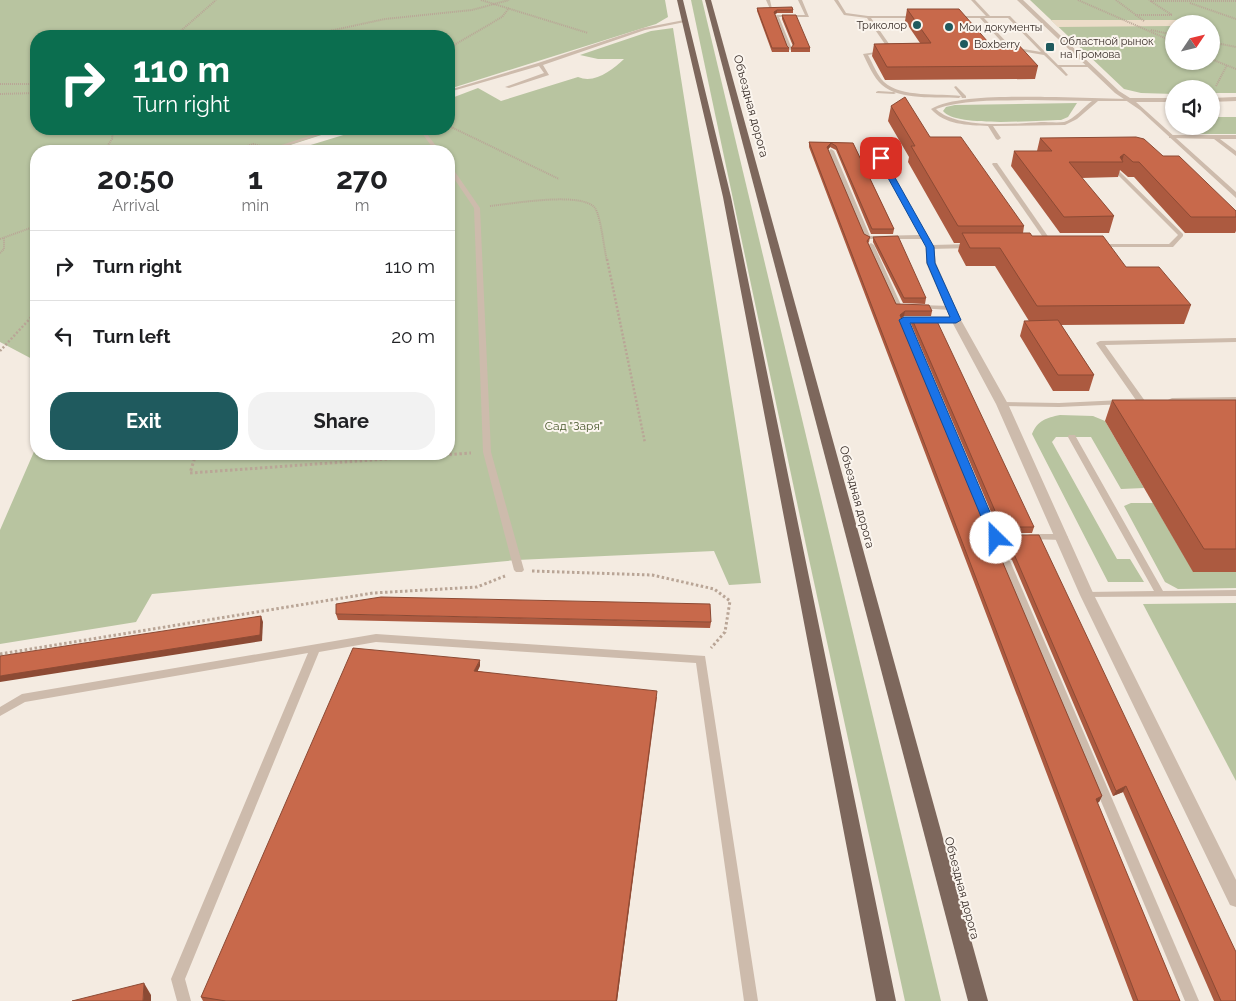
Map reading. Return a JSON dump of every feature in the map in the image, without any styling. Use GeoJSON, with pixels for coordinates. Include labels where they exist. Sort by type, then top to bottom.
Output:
{"type":"FeatureCollection","features":[{"type":"Feature","properties":{"kind":"main road"},"geometry":{"type":"LineString","coordinates":[[680,0],[727,197],[886,1001]]}},
{"type":"Feature","properties":{"kind":"main road","name":"Объездная дорога"},"geometry":{"type":"LineString","coordinates":[[708,0],[978,1001]]}},
{"type":"Feature","properties":{"kind":"street"},"geometry":{"type":"LineString","coordinates":[[1020,0],[1090,66],[1128,100],[1142,109],[1236,196]]}},
{"type":"Feature","properties":{"kind":"street"},"geometry":{"type":"LineString","coordinates":[[1128,100],[1165,100]]}},
{"type":"Feature","properties":{"kind":"street"},"geometry":{"type":"LineString","coordinates":[[1220,100],[1236,100]]}},
{"type":"Feature","properties":{"kind":"street"},"geometry":{"type":"LineString","coordinates":[[928,242],[931,263],[954,314],[1002,404],[1063,536],[1087,595],[1236,899]]}},
{"type":"Feature","properties":{"kind":"lane"},"geometry":{"type":"LineString","coordinates":[[768,0],[771,8]]}},
{"type":"Feature","properties":{"kind":"lane"},"geometry":{"type":"LineString","coordinates":[[790,49],[777,16],[808,16],[800,0]]}},
{"type":"Feature","properties":{"kind":"lane"},"geometry":{"type":"LineString","coordinates":[[836,0],[845,14],[868,17],[925,17]]}},
{"type":"Feature","properties":{"kind":"lane"},"geometry":{"type":"LineString","coordinates":[[973,0],[990,17]]}},
{"type":"Feature","properties":{"kind":"lane"},"geometry":{"type":"LineString","coordinates":[[868,17],[892,51],[865,54],[882,84],[896,91],[915,94]]}},
{"type":"Feature","properties":{"kind":"lane"},"geometry":{"type":"LineString","coordinates":[[953,17],[1008,17],[1066,75]]}},
{"type":"Feature","properties":{"kind":"lane"},"geometry":{"type":"LineString","coordinates":[[981,17],[1010,48],[1045,54]]}},
{"type":"Feature","properties":{"kind":"lane"},"geometry":{"type":"LineString","coordinates":[[455,90],[644,29],[684,21]]}},
{"type":"Feature","properties":{"kind":"lane"},"geometry":{"type":"LineString","coordinates":[[508,87],[547,74],[540,64]]}},
{"type":"Feature","properties":{"kind":"lane"},"geometry":{"type":"LineString","coordinates":[[1057,66],[1090,66]]}},
{"type":"Feature","properties":{"kind":"lane"},"geometry":{"type":"LineString","coordinates":[[956,87],[964,97]]}},
{"type":"Feature","properties":{"kind":"lane"},"geometry":{"type":"LineString","coordinates":[[879,94],[915,94],[986,100]]}},
{"type":"Feature","properties":{"kind":"lane"},"geometry":{"type":"LineString","coordinates":[[1096,100],[1087,106],[1080,117],[1065,123],[989,124],[955,122],[941,118],[933,109],[949,102],[986,100],[1096,100],[1128,100]]}},
{"type":"Feature","properties":{"kind":"lane"},"geometry":{"type":"LineString","coordinates":[[989,124],[998,138]]}},
{"type":"Feature","properties":{"kind":"lane"},"geometry":{"type":"LineString","coordinates":[[284,145],[316,135]]}},
{"type":"Feature","properties":{"kind":"lane"},"geometry":{"type":"LineString","coordinates":[[426,135],[433,145]]}},
{"type":"Feature","properties":{"kind":"lane"},"geometry":{"type":"LineString","coordinates":[[1171,137],[1236,137]]}},
{"type":"Feature","properties":{"kind":"lane"},"geometry":{"type":"LineString","coordinates":[[1215,137],[1236,154]]}},
{"type":"Feature","properties":{"kind":"lane"},"geometry":{"type":"LineString","coordinates":[[831,151],[868,238],[977,246]]}},
{"type":"Feature","properties":{"kind":"lane"},"geometry":{"type":"LineString","coordinates":[[881,158],[928,242]]}},
{"type":"Feature","properties":{"kind":"lane"},"geometry":{"type":"LineString","coordinates":[[995,164],[1052,246]]}},
{"type":"Feature","properties":{"kind":"lane"},"geometry":{"type":"LineString","coordinates":[[1091,246],[1171,246],[1181,235],[1119,172]]}},
{"type":"Feature","properties":{"kind":"lane"},"geometry":{"type":"LineString","coordinates":[[455,176],[477,208],[487,452],[519,570]]}},
{"type":"Feature","properties":{"kind":"lane"},"geometry":{"type":"LineString","coordinates":[[871,245],[899,307],[954,314]]}},
{"type":"Feature","properties":{"kind":"lane"},"geometry":{"type":"LineString","coordinates":[[1042,246],[1061,246]]}},
{"type":"Feature","properties":{"kind":"lane"},"geometry":{"type":"LineString","coordinates":[[954,314],[904,320],[996,538],[1015,538]]}},
{"type":"Feature","properties":{"kind":"lane"},"geometry":{"type":"LineString","coordinates":[[1141,401],[1100,343],[1236,340]]}},
{"type":"Feature","properties":{"kind":"lane"},"geometry":{"type":"LineString","coordinates":[[1160,400],[1236,399]]}},
{"type":"Feature","properties":{"kind":"lane"},"geometry":{"type":"LineString","coordinates":[[1002,404],[1059,405],[1151,401]]}},
{"type":"Feature","properties":{"kind":"lane"},"geometry":{"type":"LineString","coordinates":[[1072,437],[1160,593]]}},
{"type":"Feature","properties":{"kind":"lane"},"geometry":{"type":"LineString","coordinates":[[1024,538],[1063,536]]}},
{"type":"Feature","properties":{"kind":"lane"},"geometry":{"type":"LineString","coordinates":[[1005,561],[1192,1001]]}},
{"type":"Feature","properties":{"kind":"lane"},"geometry":{"type":"LineString","coordinates":[[1087,595],[1236,593]]}},
{"type":"Feature","properties":{"kind":"lane"},"geometry":{"type":"LineString","coordinates":[[0,712],[22,698],[376,638],[701,659],[751,1001]]}},
{"type":"Feature","properties":{"kind":"lane"},"geometry":{"type":"LineString","coordinates":[[184,1001],[178,980],[316,648]]}},
{"type":"Feature","properties":{"kind":"path"},"geometry":{"type":"LineString","coordinates":[[182,30],[216,0]]}},
{"type":"Feature","properties":{"kind":"path"},"geometry":{"type":"LineString","coordinates":[[481,0],[614,40]]}},
{"type":"Feature","properties":{"kind":"path"},"geometry":{"type":"LineString","coordinates":[[334,30],[385,19],[461,11],[508,0]]}},
{"type":"Feature","properties":{"kind":"path"},"geometry":{"type":"LineString","coordinates":[[1078,0],[1165,38]]}},
{"type":"Feature","properties":{"kind":"path"},"geometry":{"type":"LineString","coordinates":[[1116,0],[1144,21]]}},
{"type":"Feature","properties":{"kind":"path"},"geometry":{"type":"LineString","coordinates":[[1136,15],[1172,15],[1151,0]]}},
{"type":"Feature","properties":{"kind":"path"},"geometry":{"type":"LineString","coordinates":[[1151,0],[1235,0]]}},
{"type":"Feature","properties":{"kind":"path"},"geometry":{"type":"LineString","coordinates":[[1182,0],[1236,20]]}},
{"type":"Feature","properties":{"kind":"path"},"geometry":{"type":"LineString","coordinates":[[500,3],[510,8]]}},
{"type":"Feature","properties":{"kind":"path"},"geometry":{"type":"LineString","coordinates":[[455,44],[502,17],[510,8]]}},
{"type":"Feature","properties":{"kind":"path"},"geometry":{"type":"LineString","coordinates":[[1143,28],[1165,33]]}},
{"type":"Feature","properties":{"kind":"path"},"geometry":{"type":"LineString","coordinates":[[1220,44],[1236,47]]}},
{"type":"Feature","properties":{"kind":"path"},"geometry":{"type":"LineString","coordinates":[[1220,62],[1236,69]]}},
{"type":"Feature","properties":{"kind":"path"},"geometry":{"type":"LineString","coordinates":[[1219,80],[1227,65]]}},
{"type":"Feature","properties":{"kind":"path"},"geometry":{"type":"LineString","coordinates":[[0,84],[30,84]]}},
{"type":"Feature","properties":{"kind":"path"},"geometry":{"type":"LineString","coordinates":[[0,94],[30,93]]}},
{"type":"Feature","properties":{"kind":"path"},"geometry":{"type":"LineString","coordinates":[[455,129],[559,179]]}},
{"type":"Feature","properties":{"kind":"path"},"geometry":{"type":"LineString","coordinates":[[477,208],[566,199],[587,201],[596,209],[645,443]]}},
{"type":"Feature","properties":{"kind":"path"},"geometry":{"type":"LineString","coordinates":[[0,239],[30,228]]}},
{"type":"Feature","properties":{"kind":"path"},"geometry":{"type":"LineString","coordinates":[[0,252],[4,249],[4,238]]}},
{"type":"Feature","properties":{"kind":"path"},"geometry":{"type":"LineString","coordinates":[[0,351],[30,318]]}},
{"type":"Feature","properties":{"kind":"path"},"geometry":{"type":"LineString","coordinates":[[455,454],[487,452]]}},
{"type":"Feature","properties":{"kind":"path"},"geometry":{"type":"LineString","coordinates":[[194,460],[190,473],[374,460]]}},
{"type":"Feature","properties":{"kind":"path"},"geometry":{"type":"LineString","coordinates":[[0,654],[373,593],[476,587],[519,570],[652,575],[714,589],[730,601],[725,632],[701,659]]}},
{"type":"Feature","properties":{"kind":"green space"},"geometry":{"type":"Polygon","coordinates":[[[0,0],[665,0],[668,17],[656,24],[455,87],[455,30],[30,30],[30,135],[321,135],[290,145],[30,145],[30,358],[0,342],[0,0]]]}},
{"type":"Feature","properties":{"kind":"green space"},"geometry":{"type":"Polygon","coordinates":[[[691,0],[702,0],[941,1001],[905,1001],[807,550],[691,0]]]}},
{"type":"Feature","properties":{"kind":"green space"},"geometry":{"type":"Polygon","coordinates":[[[1030,0],[1236,0],[1236,93],[1220,93],[1220,80],[1165,80],[1165,94],[1141,93],[1124,89],[1030,0]]]}},
{"type":"Feature","properties":{"kind":"green space","name":"Сад \"Заря\""},"geometry":{"type":"Polygon","coordinates":[[[673,28],[761,583],[729,585],[714,551],[517,560],[152,594],[136,622],[0,644],[0,530],[30,460],[455,460],[455,145],[311,145],[343,135],[455,135],[455,97],[478,88],[501,101],[578,77],[591,79],[603,75],[624,59],[598,59],[580,55],[651,31],[673,28]]]}},
{"type":"Feature","properties":{"kind":"green space"},"geometry":{"type":"Polygon","coordinates":[[[1077,103],[1068,117],[1061,120],[998,122],[964,120],[943,111],[946,107],[955,105],[1077,103]]]}},
{"type":"Feature","properties":{"kind":"green space"},"geometry":{"type":"Polygon","coordinates":[[[1220,117],[1236,117],[1236,134],[1220,134],[1220,117]]]}},
{"type":"Feature","properties":{"kind":"green space"},"geometry":{"type":"Polygon","coordinates":[[[1060,415],[1093,416],[1105,421],[1144,488],[1121,489],[1091,437],[1056,437],[1052,442],[1117,559],[1130,559],[1144,582],[1108,582],[1032,434],[1043,420],[1060,415]]]}},
{"type":"Feature","properties":{"kind":"green space"},"geometry":{"type":"Polygon","coordinates":[[[1131,503],[1153,503],[1193,571],[1236,572],[1236,588],[1178,589],[1165,582],[1124,506],[1131,503]]]}},
{"type":"Feature","properties":{"kind":"green space"},"geometry":{"type":"Polygon","coordinates":[[[1236,603],[1236,781],[1143,604],[1236,603]]]}},
{"type":"Feature","properties":{"kind":"shaded area"},"geometry":{"type":"Polygon","coordinates":[[[1051,20],[1165,20],[1165,26],[1058,27],[1051,20]]]}},
{"type":"Feature","properties":{"kind":"building"},"geometry":{"type":"Polygon","coordinates":[[[792,7],[793,10],[777,10],[774,12],[789,48],[772,48],[757,8],[792,7]]]}},
{"type":"Feature","properties":{"kind":"building"},"geometry":{"type":"Polygon","coordinates":[[[907,9],[959,9],[988,42],[1016,42],[1038,66],[887,67],[874,44],[931,43],[907,9]]]}},
{"type":"Feature","properties":{"kind":"building"},"geometry":{"type":"Polygon","coordinates":[[[782,15],[796,15],[810,48],[791,48],[794,44],[782,15]]]}},
{"type":"Feature","properties":{"kind":"building"},"geometry":{"type":"Polygon","coordinates":[[[905,97],[930,137],[961,137],[1024,226],[958,226],[911,146],[915,146],[891,106],[905,97]]]}},
{"type":"Feature","properties":{"kind":"building"},"geometry":{"type":"Polygon","coordinates":[[[1136,137],[1144,139],[1163,156],[1179,156],[1236,211],[1236,217],[1191,217],[1139,162],[1133,162],[1124,154],[1120,157],[1123,162],[1069,162],[1114,216],[1064,217],[1014,151],[1052,151],[1040,138],[1136,137]]]}},
{"type":"Feature","properties":{"kind":"building"},"geometry":{"type":"Polygon","coordinates":[[[809,142],[853,143],[894,229],[872,229],[836,146],[831,143],[827,147],[864,234],[870,237],[867,241],[896,304],[929,305],[932,311],[905,311],[900,315],[993,535],[1039,535],[1236,952],[1236,1001],[1221,1001],[1126,786],[1116,791],[1014,554],[1006,550],[1000,556],[1102,796],[1096,799],[1180,1001],[1138,1001],[809,142]]]}},
{"type":"Feature","properties":{"kind":"building"},"geometry":{"type":"Polygon","coordinates":[[[962,233],[1030,233],[1032,236],[1103,236],[1126,267],[1159,267],[1191,305],[1037,306],[1000,248],[970,248],[962,233]]]}},
{"type":"Feature","properties":{"kind":"building"},"geometry":{"type":"Polygon","coordinates":[[[898,236],[926,298],[904,298],[873,237],[898,236]]]}},
{"type":"Feature","properties":{"kind":"building"},"geometry":{"type":"Polygon","coordinates":[[[912,319],[936,319],[1034,527],[1002,527],[912,319]]]}},
{"type":"Feature","properties":{"kind":"building"},"geometry":{"type":"Polygon","coordinates":[[[1058,320],[1094,375],[1058,375],[1024,321],[1058,320]]]}},
{"type":"Feature","properties":{"kind":"building"},"geometry":{"type":"Polygon","coordinates":[[[1112,400],[1236,400],[1236,549],[1204,549],[1112,400]]]}},
{"type":"Feature","properties":{"kind":"building"},"geometry":{"type":"Polygon","coordinates":[[[381,597],[710,604],[711,622],[336,614],[336,604],[381,597]]]}},
{"type":"Feature","properties":{"kind":"building"},"geometry":{"type":"Polygon","coordinates":[[[261,616],[260,635],[0,676],[0,656],[261,616]]]}},
{"type":"Feature","properties":{"kind":"building"},"geometry":{"type":"Polygon","coordinates":[[[353,648],[480,660],[474,671],[657,691],[616,1001],[226,1001],[201,997],[353,648]]]}},
{"type":"Feature","properties":{"kind":"building"},"geometry":{"type":"Polygon","coordinates":[[[144,983],[143,1001],[72,1001],[144,983]]]}},
{"type":"Feature","properties":{"kind":"place","name":"Триколор"},"geometry":{"type":"Point","coordinates":[917,25]}},
{"type":"Feature","properties":{"kind":"place","name":"Мои документы"},"geometry":{"type":"Point","coordinates":[949,27]}},
{"type":"Feature","properties":{"kind":"place","name":"Boxberry"},"geometry":{"type":"Point","coordinates":[964,44]}},
{"type":"Feature","properties":{"kind":"place","name":"Областной рынок на Громова"},"geometry":{"type":"Point","coordinates":[1050,47]}},
{"type":"Feature","properties":{"kind":"route"},"geometry":{"type":"LineString","coordinates":[[881,158],[926,237],[930,247],[931,263],[956,320],[904,320],[996,538]]}}]}
